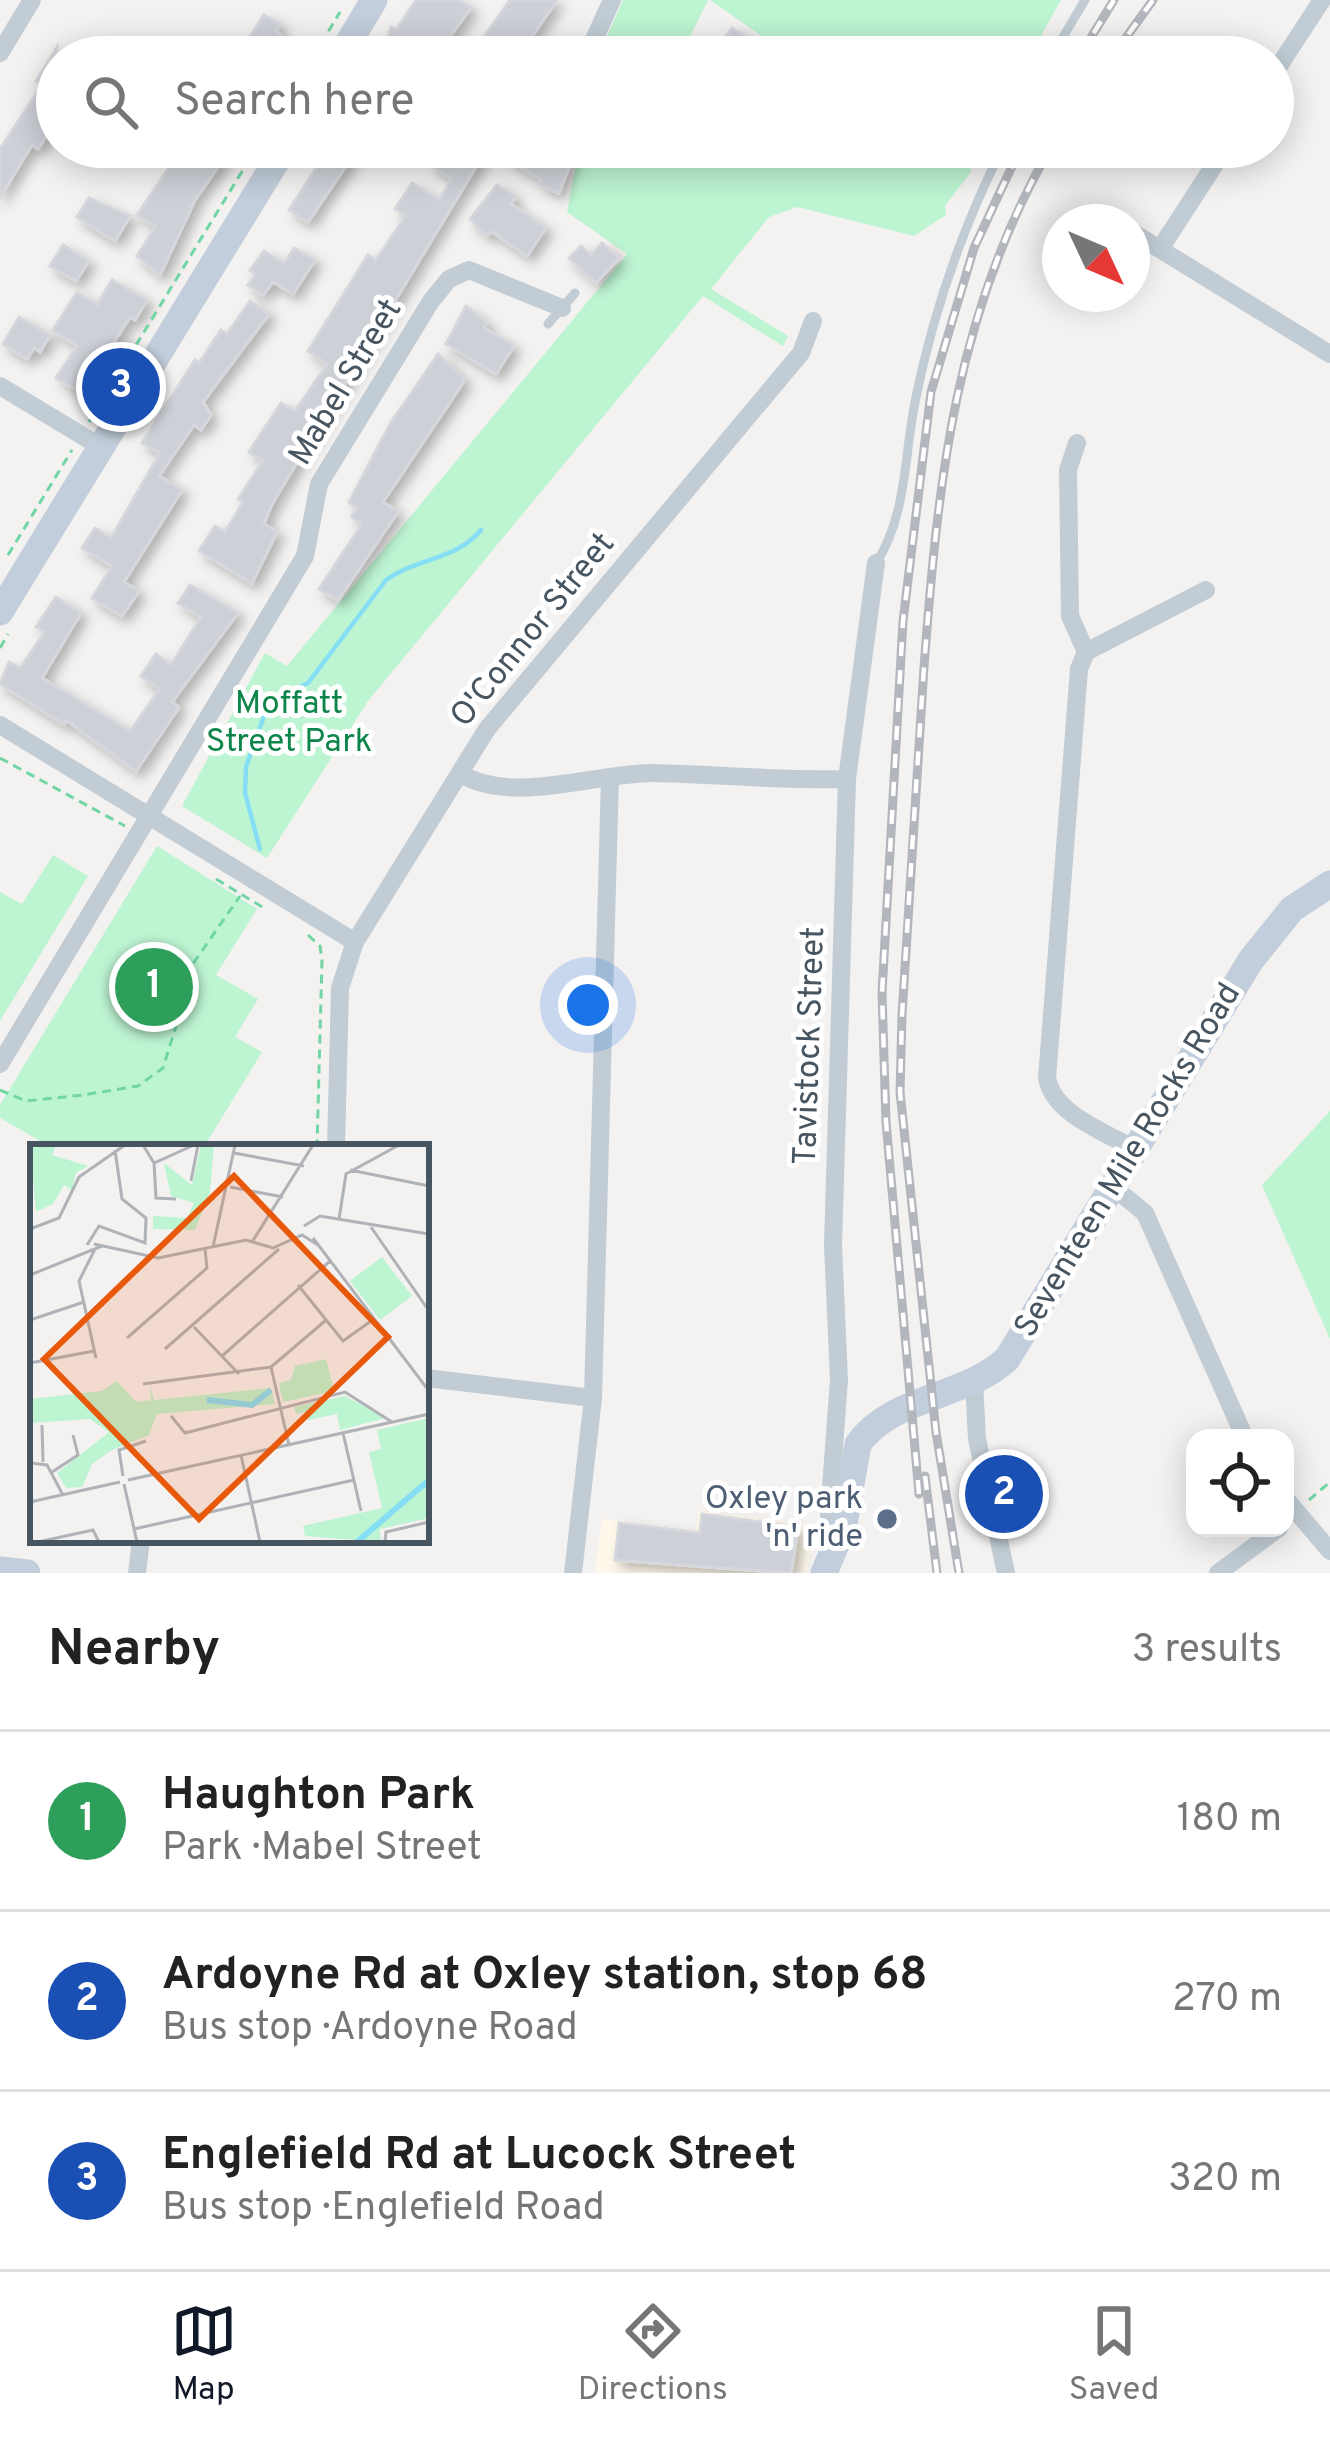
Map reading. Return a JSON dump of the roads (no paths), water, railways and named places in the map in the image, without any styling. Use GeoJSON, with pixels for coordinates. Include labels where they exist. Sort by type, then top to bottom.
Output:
{"type":"FeatureCollection","features":[{"type":"Feature","properties":{"kind":"main road"},"geometry":{"type":"LineString","coordinates":[[353,36],[374,0]]}},
{"type":"Feature","properties":{"kind":"main road"},"geometry":{"type":"LineString","coordinates":[[0,611],[91,441],[270,168]]}},
{"type":"Feature","properties":{"kind":"main road","name":"Seventeen Mile Rocks Road"},"geometry":{"type":"LineString","coordinates":[[841,1573],[859,1444],[873,1425],[991,1374],[1015,1348],[1270,933],[1330,884]]}},
{"type":"Feature","properties":{"kind":"main road","name":"Seventeen Mile Rocks Road"},"geometry":{"type":"LineString","coordinates":[[824,1573],[844,1526]]}},
{"type":"Feature","properties":{"kind":"main road"},"geometry":{"type":"LineString","coordinates":[[0,1570],[26,1573]]}},
{"type":"Feature","properties":{"kind":"street"},"geometry":{"type":"LineString","coordinates":[[0,53],[32,0]]}},
{"type":"Feature","properties":{"kind":"street"},"geometry":{"type":"LineString","coordinates":[[596,36],[612,0]]}},
{"type":"Feature","properties":{"kind":"street"},"geometry":{"type":"LineString","coordinates":[[1294,43],[1322,0]]}},
{"type":"Feature","properties":{"kind":"street"},"geometry":{"type":"LineString","coordinates":[[1160,249],[1212,168]]}},
{"type":"Feature","properties":{"kind":"street"},"geometry":{"type":"LineString","coordinates":[[1150,243],[1330,354]]}},
{"type":"Feature","properties":{"kind":"street","name":"Mabel Street"},"geometry":{"type":"LineString","coordinates":[[0,1064],[305,556],[319,484],[431,301],[449,279],[470,270],[568,300]]}},
{"type":"Feature","properties":{"kind":"street","name":"O'Connor Street"},"geometry":{"type":"LineString","coordinates":[[336,1144],[340,988],[355,942],[488,729],[801,353],[813,321]]}},
{"type":"Feature","properties":{"kind":"street"},"geometry":{"type":"LineString","coordinates":[[0,386],[91,441]]}},
{"type":"Feature","properties":{"kind":"street"},"geometry":{"type":"LineString","coordinates":[[1077,443],[1068,470],[1070,616],[1086,652]]}},
{"type":"Feature","properties":{"kind":"street","name":"Tavistock Street"},"geometry":{"type":"LineString","coordinates":[[844,1526],[829,1514],[839,1380],[833,1245],[847,778],[876,563]]}},
{"type":"Feature","properties":{"kind":"street"},"geometry":{"type":"LineString","coordinates":[[1136,1150],[1055,1101],[1047,1078],[1079,669],[1086,652],[1205,590]]}},
{"type":"Feature","properties":{"kind":"street"},"geometry":{"type":"LineString","coordinates":[[0,725],[145,825],[246,887],[355,942]]}},
{"type":"Feature","properties":{"kind":"street"},"geometry":{"type":"LineString","coordinates":[[461,774],[490,784],[580,785],[647,773],[847,778]]}},
{"type":"Feature","properties":{"kind":"street"},"geometry":{"type":"LineString","coordinates":[[574,1573],[593,1398],[610,777]]}},
{"type":"Feature","properties":{"kind":"street"},"geometry":{"type":"LineString","coordinates":[[1113,1187],[1144,1213],[1241,1429]]}},
{"type":"Feature","properties":{"kind":"street"},"geometry":{"type":"LineString","coordinates":[[429,1378],[593,1398]]}},
{"type":"Feature","properties":{"kind":"street"},"geometry":{"type":"LineString","coordinates":[[969,1384],[1006,1573]]}},
{"type":"Feature","properties":{"kind":"street"},"geometry":{"type":"LineString","coordinates":[[1294,1518],[1330,1551]]}},
{"type":"Feature","properties":{"kind":"street"},"geometry":{"type":"LineString","coordinates":[[1219,1573],[1262,1537]]}},
{"type":"Feature","properties":{"kind":"street"},"geometry":{"type":"LineString","coordinates":[[137,1573],[141,1543]]}},
{"type":"Feature","properties":{"kind":"lane"},"geometry":{"type":"LineString","coordinates":[[1064,36],[1085,0]]}},
{"type":"Feature","properties":{"kind":"lane"},"geometry":{"type":"LineString","coordinates":[[876,563],[895,529],[930,332],[955,255],[994,168]]}},
{"type":"Feature","properties":{"kind":"lane"},"geometry":{"type":"LineString","coordinates":[[548,324],[568,300]]}},
{"type":"Feature","properties":{"kind":"waterway"},"geometry":{"type":"LineString","coordinates":[[260,849],[245,793],[246,767],[264,716],[280,696],[308,683],[386,580],[460,548],[481,530]]}},
{"type":"Feature","properties":{"kind":"railway"},"geometry":{"type":"LineString","coordinates":[[1092,36],[1114,0]]}},
{"type":"Feature","properties":{"kind":"railway"},"geometry":{"type":"LineString","coordinates":[[1127,36],[1153,0]]}},
{"type":"Feature","properties":{"kind":"railway"},"geometry":{"type":"LineString","coordinates":[[919,1494],[886,1122],[882,993],[903,621],[931,392],[974,248],[1011,168]]}},
{"type":"Feature","properties":{"kind":"railway"},"geometry":{"type":"LineString","coordinates":[[959,1573],[936,1432],[900,1092],[902,1015],[930,598],[945,464],[972,335],[993,272],[1040,168]]}},
{"type":"Feature","properties":{"kind":"railway"},"geometry":{"type":"LineString","coordinates":[[925,1476],[937,1573]]}},
{"type":"Feature","properties":{"kind":"place","name":"Englefield Rd at Lucock Street"},"geometry":{"type":"Point","coordinates":[121,387]}},
{"type":"Feature","properties":{"kind":"place","name":"Haughton Park"},"geometry":{"type":"Point","coordinates":[154,987]}},
{"type":"Feature","properties":{"kind":"place","name":"Ardoyne Rd at Oxley station, stop 68"},"geometry":{"type":"Point","coordinates":[1004,1494]}},
{"type":"Feature","properties":{"kind":"place","name":"Oxley park 'n' ride"},"geometry":{"type":"Point","coordinates":[887,1519]}},
{"type":"Feature","properties":{"kind":"park label","name":"Moffatt Street Park"},"geometry":{"type":"Point","coordinates":[289,724]}}]}
